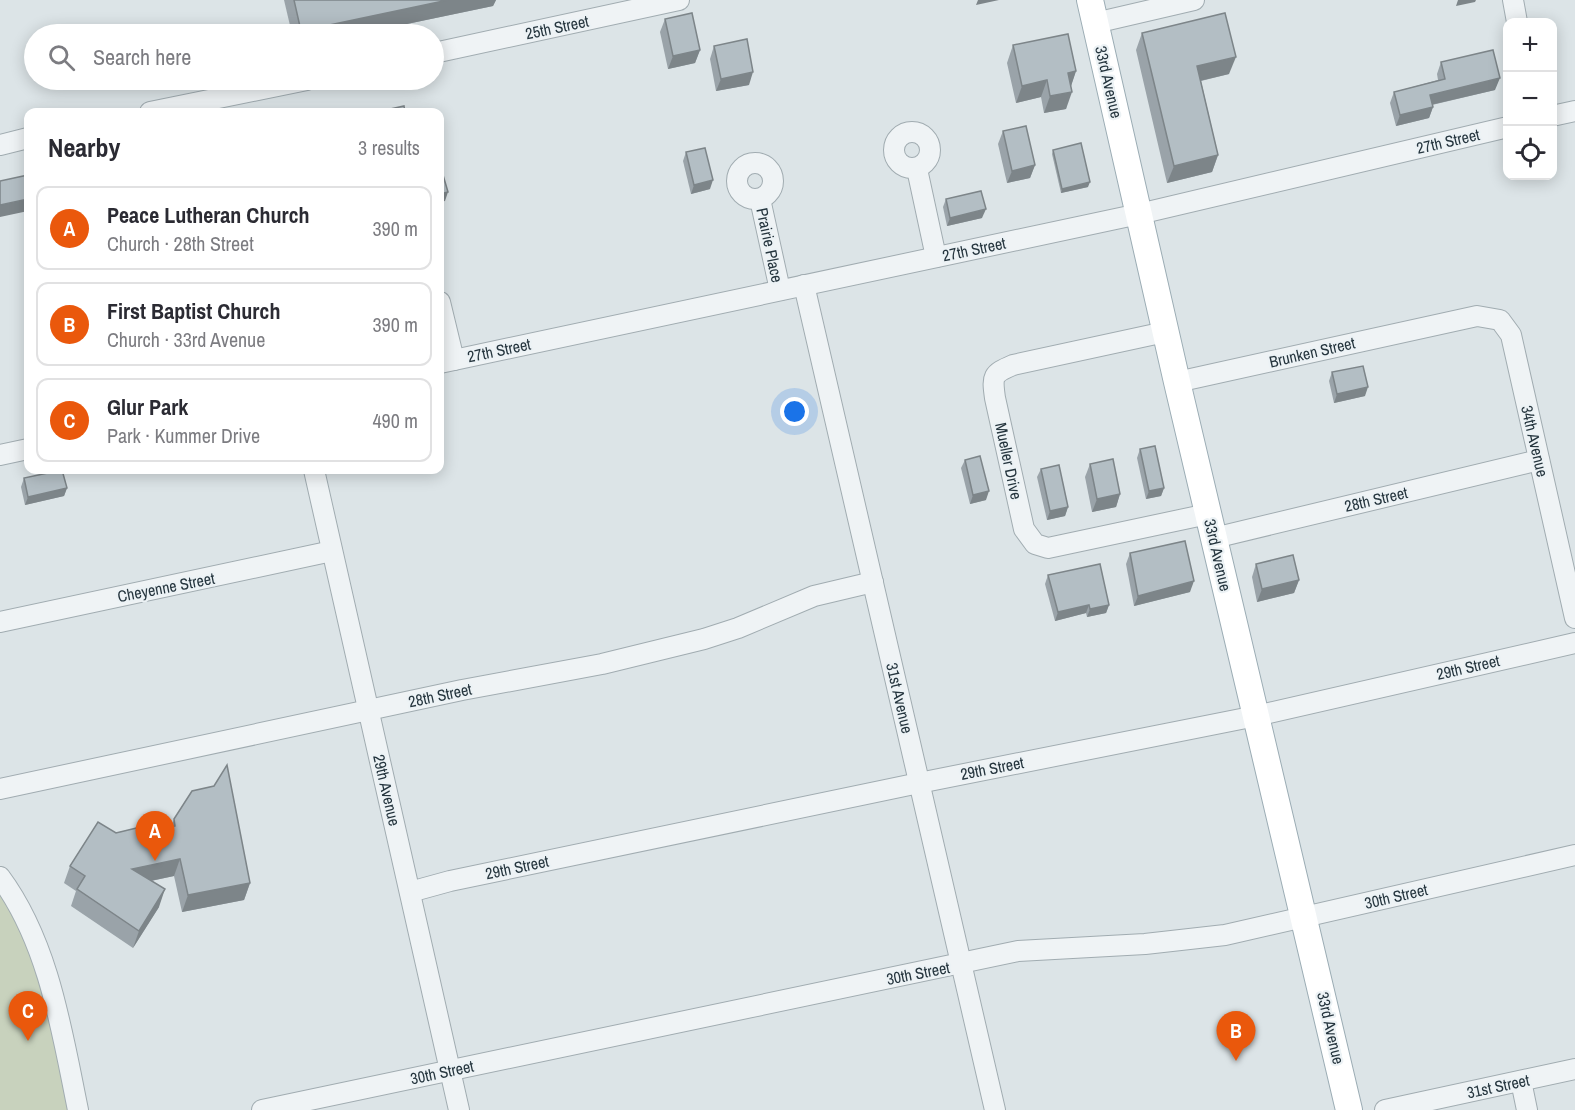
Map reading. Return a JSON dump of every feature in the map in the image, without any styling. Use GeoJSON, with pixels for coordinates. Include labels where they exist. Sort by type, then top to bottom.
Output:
{"type":"FeatureCollection","features":[{"type":"Feature","properties":{"kind":"main road","name":"33rd Avenue"},"geometry":{"type":"LineString","coordinates":[[1093,12],[1165,332],[1306,917],[1349,1110]]}},
{"type":"Feature","properties":{"kind":"street","name":"25th Street"},"geometry":{"type":"LineString","coordinates":[[444,51],[679,0]]}},
{"type":"Feature","properties":{"kind":"street"},"geometry":{"type":"LineString","coordinates":[[1093,12],[1194,0]]}},
{"type":"Feature","properties":{"kind":"street"},"geometry":{"type":"LineString","coordinates":[[1513,0],[1516,18]]}},
{"type":"Feature","properties":{"kind":"street"},"geometry":{"type":"LineString","coordinates":[[188,108],[227,104],[274,90]]}},
{"type":"Feature","properties":{"kind":"street"},"geometry":{"type":"LineString","coordinates":[[1557,115],[1575,111]]}},
{"type":"Feature","properties":{"kind":"street","name":"27th Street"},"geometry":{"type":"LineString","coordinates":[[447,362],[1139,214],[1503,128]]}},
{"type":"Feature","properties":{"kind":"street"},"geometry":{"type":"LineString","coordinates":[[0,144],[24,139]]}},
{"type":"Feature","properties":{"kind":"street"},"geometry":{"type":"LineString","coordinates":[[916,169],[936,257]]}},
{"type":"Feature","properties":{"kind":"street","name":"Prairie Place"},"geometry":{"type":"LineString","coordinates":[[760,199],[780,290]]}},
{"type":"Feature","properties":{"kind":"street","name":"31st Avenue"},"geometry":{"type":"LineString","coordinates":[[804,285],[995,1110]]}},
{"type":"Feature","properties":{"kind":"street","name":"34th Avenue"},"geometry":{"type":"LineString","coordinates":[[1447,322],[1477,316],[1500,320],[1512,335],[1575,618]]}},
{"type":"Feature","properties":{"kind":"street","name":"Brunken Street"},"geometry":{"type":"LineString","coordinates":[[1177,382],[1447,322]]}},
{"type":"Feature","properties":{"kind":"street","name":"Mueller Drive"},"geometry":{"type":"LineString","coordinates":[[1165,332],[1013,365],[997,372],[993,380],[995,398],[1024,529],[1035,544],[1048,548],[1211,526]]}},
{"type":"Feature","properties":{"kind":"street"},"geometry":{"type":"LineString","coordinates":[[444,336],[447,362]]}},
{"type":"Feature","properties":{"kind":"street"},"geometry":{"type":"LineString","coordinates":[[0,455],[24,450]]}},
{"type":"Feature","properties":{"kind":"street","name":"28th Street"},"geometry":{"type":"LineString","coordinates":[[1211,526],[1539,460]]}},
{"type":"Feature","properties":{"kind":"street","name":"29th Avenue"},"geometry":{"type":"LineString","coordinates":[[315,474],[459,1110]]}},
{"type":"Feature","properties":{"kind":"street","name":"Cheyenne Street"},"geometry":{"type":"LineString","coordinates":[[0,622],[332,551]]}},
{"type":"Feature","properties":{"kind":"street","name":"28th Street"},"geometry":{"type":"LineString","coordinates":[[0,789],[462,690],[602,664],[704,639],[814,596],[873,582]]}},
{"type":"Feature","properties":{"kind":"street","name":"29th Street"},"geometry":{"type":"LineString","coordinates":[[410,892],[462,878],[1256,716],[1575,643]]}},
{"type":"Feature","properties":{"kind":"street","name":"30th Street"},"geometry":{"type":"LineString","coordinates":[[262,1110],[1018,951],[1145,944],[1225,935],[1575,855]]}},
{"type":"Feature","properties":{"kind":"street"},"geometry":{"type":"LineString","coordinates":[[0,877],[19,903],[35,942],[60,1024],[78,1110]]}},
{"type":"Feature","properties":{"kind":"street","name":"31st Street"},"geometry":{"type":"LineString","coordinates":[[1385,1110],[1575,1068]]}},
{"type":"Feature","properties":{"kind":"street"},"geometry":{"type":"LineString","coordinates":[[1521,1081],[1527,1110]]}},
{"type":"Feature","properties":{"kind":"green space"},"geometry":{"type":"Polygon","coordinates":[[[0,891],[22,928],[39,971],[72,1110],[0,1110],[0,891]]]}},
{"type":"Feature","properties":{"kind":"building"},"geometry":{"type":"Polygon","coordinates":[[[294,0],[448,0],[334,24],[299,24],[294,0]]]}},
{"type":"Feature","properties":{"kind":"building"},"geometry":{"type":"Polygon","coordinates":[[[692,13],[700,50],[673,56],[665,19],[692,13]]]}},
{"type":"Feature","properties":{"kind":"building"},"geometry":{"type":"Polygon","coordinates":[[[1225,13],[1236,57],[1197,66],[1218,155],[1174,166],[1142,33],[1225,13]]]}},
{"type":"Feature","properties":{"kind":"building"},"geometry":{"type":"Polygon","coordinates":[[[1068,34],[1076,71],[1068,73],[1072,92],[1050,96],[1047,80],[1022,86],[1013,45],[1068,34]]]}},
{"type":"Feature","properties":{"kind":"building"},"geometry":{"type":"Polygon","coordinates":[[[747,39],[753,72],[721,79],[714,46],[747,39]]]}},
{"type":"Feature","properties":{"kind":"building"},"geometry":{"type":"Polygon","coordinates":[[[1493,50],[1500,78],[1430,95],[1433,107],[1400,115],[1394,92],[1445,79],[1441,62],[1493,50]]]}},
{"type":"Feature","properties":{"kind":"building"},"geometry":{"type":"Polygon","coordinates":[[[1026,126],[1035,165],[1012,171],[1003,131],[1026,126]]]}},
{"type":"Feature","properties":{"kind":"building"},"geometry":{"type":"Polygon","coordinates":[[[1081,143],[1090,182],[1062,189],[1053,150],[1081,143]]]}},
{"type":"Feature","properties":{"kind":"building"},"geometry":{"type":"Polygon","coordinates":[[[705,148],[713,180],[694,185],[686,152],[705,148]]]}},
{"type":"Feature","properties":{"kind":"building"},"geometry":{"type":"Polygon","coordinates":[[[24,176],[24,200],[0,205],[0,181],[24,176]]]}},
{"type":"Feature","properties":{"kind":"building"},"geometry":{"type":"Polygon","coordinates":[[[444,178],[448,192],[444,193],[444,178]]]}},
{"type":"Feature","properties":{"kind":"building"},"geometry":{"type":"Polygon","coordinates":[[[981,191],[986,209],[950,218],[946,199],[981,191]]]}},
{"type":"Feature","properties":{"kind":"building"},"geometry":{"type":"Polygon","coordinates":[[[1363,366],[1368,387],[1337,394],[1332,372],[1363,366]]]}},
{"type":"Feature","properties":{"kind":"building"},"geometry":{"type":"Polygon","coordinates":[[[1155,446],[1164,488],[1149,491],[1140,449],[1155,446]]]}},
{"type":"Feature","properties":{"kind":"building"},"geometry":{"type":"Polygon","coordinates":[[[980,456],[989,491],[973,495],[965,460],[980,456]]]}},
{"type":"Feature","properties":{"kind":"building"},"geometry":{"type":"Polygon","coordinates":[[[1113,459],[1120,494],[1097,499],[1090,464],[1113,459]]]}},
{"type":"Feature","properties":{"kind":"building"},"geometry":{"type":"Polygon","coordinates":[[[1059,465],[1068,507],[1050,511],[1041,469],[1059,465]]]}},
{"type":"Feature","properties":{"kind":"building"},"geometry":{"type":"Polygon","coordinates":[[[43,474],[63,474],[67,488],[28,497],[24,478],[43,474]]]}},
{"type":"Feature","properties":{"kind":"building"},"geometry":{"type":"Polygon","coordinates":[[[1185,541],[1194,581],[1138,596],[1130,553],[1185,541]]]}},
{"type":"Feature","properties":{"kind":"building"},"geometry":{"type":"Polygon","coordinates":[[[1293,555],[1299,580],[1262,589],[1256,564],[1293,555]]]}},
{"type":"Feature","properties":{"kind":"building"},"geometry":{"type":"Polygon","coordinates":[[[1100,564],[1109,605],[1090,609],[1089,605],[1058,612],[1048,575],[1100,564]]]}},
{"type":"Feature","properties":{"kind":"building"},"geometry":{"type":"Polygon","coordinates":[[[227,765],[250,883],[188,895],[180,859],[132,869],[165,889],[139,931],[77,889],[85,876],[70,866],[98,822],[116,833],[149,825],[151,832],[175,826],[174,819],[192,791],[214,786],[227,765]]]}},
{"type":"Feature","properties":{"kind":"place","name":"Peace Lutheran Church"},"geometry":{"type":"Point","coordinates":[155,861]}},
{"type":"Feature","properties":{"kind":"place","name":"Glur Park"},"geometry":{"type":"Point","coordinates":[28,1041]}},
{"type":"Feature","properties":{"kind":"place","name":"First Baptist Church"},"geometry":{"type":"Point","coordinates":[1236,1061]}}]}
